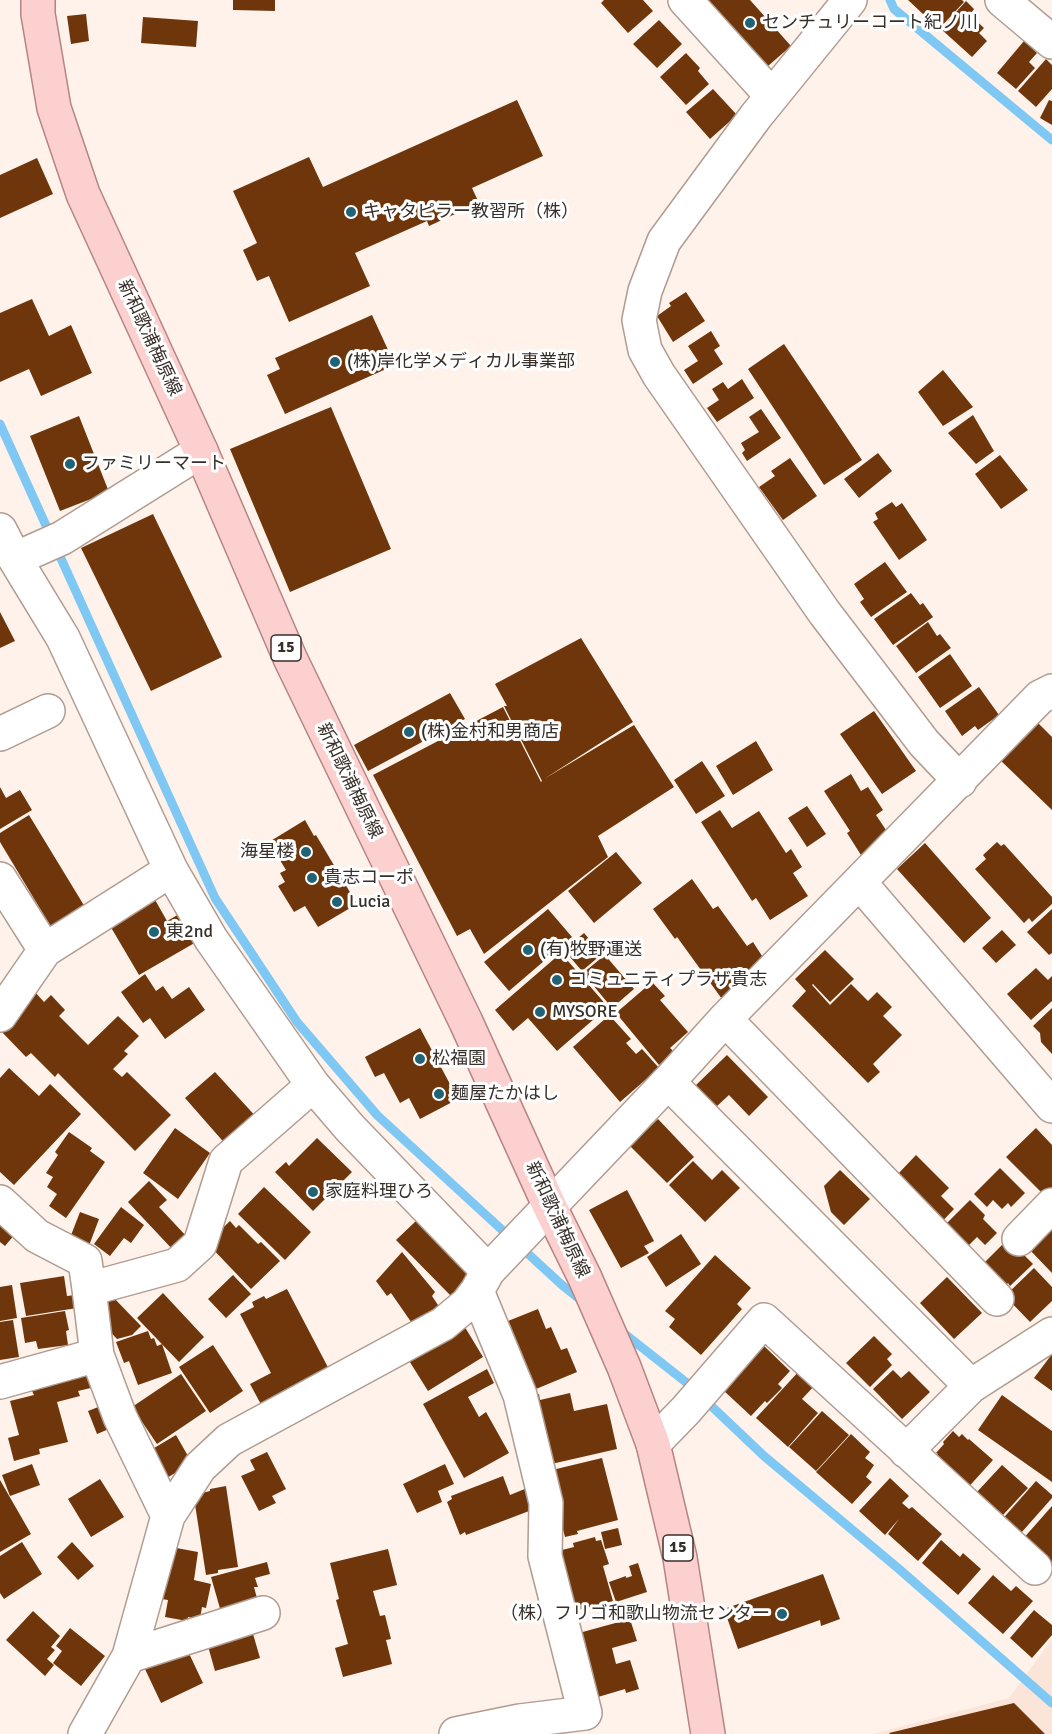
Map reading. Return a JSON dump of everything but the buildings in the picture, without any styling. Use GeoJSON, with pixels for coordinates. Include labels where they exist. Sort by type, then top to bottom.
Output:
{"type":"FeatureCollection","features":[{"type":"Feature","properties":{"kind":"main road","name":"新和歌浦梅原線"},"geometry":{"type":"LineString","coordinates":[[38,0],[38,14],[54,108],[83,194],[201,451],[290,658],[466,1022],[624,1367],[653,1444],[680,1558],[708,1734]]}},
{"type":"Feature","properties":{"kind":"street"},"geometry":{"type":"LineString","coordinates":[[685,0],[772,96]]}},
{"type":"Feature","properties":{"kind":"street"},"geometry":{"type":"LineString","coordinates":[[850,0],[772,96],[664,241],[645,291],[639,320],[645,350],[659,375],[824,612],[924,743],[960,781]]}},
{"type":"Feature","properties":{"kind":"street"},"geometry":{"type":"LineString","coordinates":[[1002,0],[1052,42]]}},
{"type":"Feature","properties":{"kind":"street"},"geometry":{"type":"LineString","coordinates":[[39,549],[201,451]]}},
{"type":"Feature","properties":{"kind":"street"},"geometry":{"type":"LineString","coordinates":[[0,530],[39,549],[63,638],[171,870],[211,939],[313,1085],[350,1128],[499,1263],[520,1395],[546,1503],[545,1556],[585,1713],[521,1728],[456,1734]]}},
{"type":"Feature","properties":{"kind":"street"},"geometry":{"type":"LineString","coordinates":[[85,1734],[129,1656],[168,1516],[200,1467],[229,1440],[443,1324],[467,1304],[499,1263],[725,1019],[1040,697],[1052,691]]}},
{"type":"Feature","properties":{"kind":"street"},"geometry":{"type":"LineString","coordinates":[[0,734],[48,711]]}},
{"type":"Feature","properties":{"kind":"street"},"geometry":{"type":"LineString","coordinates":[[0,1015],[45,950],[171,870]]}},
{"type":"Feature","properties":{"kind":"street"},"geometry":{"type":"LineString","coordinates":[[0,879],[45,950]]}},
{"type":"Feature","properties":{"kind":"street"},"geometry":{"type":"LineString","coordinates":[[860,883],[1052,1106]]}},
{"type":"Feature","properties":{"kind":"street"},"geometry":{"type":"LineString","coordinates":[[725,1019],[997,1299]]}},
{"type":"Feature","properties":{"kind":"street"},"geometry":{"type":"LineString","coordinates":[[668,1082],[971,1386]]}},
{"type":"Feature","properties":{"kind":"street"},"geometry":{"type":"LineString","coordinates":[[89,1289],[177,1265],[200,1244],[226,1161],[313,1085]]}},
{"type":"Feature","properties":{"kind":"street"},"geometry":{"type":"LineString","coordinates":[[0,1202],[37,1236],[85,1261],[97,1355],[120,1417],[168,1516]]}},
{"type":"Feature","properties":{"kind":"street"},"geometry":{"type":"LineString","coordinates":[[1019,1239],[1052,1205]]}},
{"type":"Feature","properties":{"kind":"street"},"geometry":{"type":"LineString","coordinates":[[653,1444],[686,1410],[764,1320],[1035,1568]]}},
{"type":"Feature","properties":{"kind":"street"},"geometry":{"type":"LineString","coordinates":[[906,1451],[971,1386],[1052,1334]]}},
{"type":"Feature","properties":{"kind":"street"},"geometry":{"type":"LineString","coordinates":[[0,1382],[97,1355]]}},
{"type":"Feature","properties":{"kind":"street"},"geometry":{"type":"LineString","coordinates":[[129,1656],[263,1613]]}},
{"type":"Feature","properties":{"kind":"shaded area"},"geometry":{"type":"Polygon","coordinates":[[[1052,1639],[1052,1734],[873,1734],[1009,1698],[1052,1639]]]}},
{"type":"Feature","properties":{"kind":"waterway"},"geometry":{"type":"LineString","coordinates":[[890,0],[894,9],[1052,140]]}},
{"type":"Feature","properties":{"kind":"waterway"},"geometry":{"type":"LineString","coordinates":[[0,424],[215,898],[297,1022],[377,1115],[582,1301]]}},
{"type":"Feature","properties":{"kind":"waterway"},"geometry":{"type":"LineString","coordinates":[[621,1331],[687,1383],[764,1456],[899,1569],[1052,1703]]}},
{"type":"Feature","properties":{"kind":"place","name":"センチュリーコート紀ノ川"},"geometry":{"type":"Point","coordinates":[750,23]}},
{"type":"Feature","properties":{"kind":"place","name":"キャタピラー教習所（株）"},"geometry":{"type":"Point","coordinates":[351,212]}},
{"type":"Feature","properties":{"kind":"place","name":"(株)岸化学メディカル事業部"},"geometry":{"type":"Point","coordinates":[335,362]}},
{"type":"Feature","properties":{"kind":"place","name":"ファミリーマート"},"geometry":{"type":"Point","coordinates":[70,464]}},
{"type":"Feature","properties":{"kind":"place","name":"(株)金村和男商店"},"geometry":{"type":"Point","coordinates":[409,732]}},
{"type":"Feature","properties":{"kind":"place","name":"海星楼"},"geometry":{"type":"Point","coordinates":[306,852]}},
{"type":"Feature","properties":{"kind":"place","name":"貴志コーポ"},"geometry":{"type":"Point","coordinates":[312,878]}},
{"type":"Feature","properties":{"kind":"place","name":"Lucia"},"geometry":{"type":"Point","coordinates":[337,902]}},
{"type":"Feature","properties":{"kind":"place","name":"東2nd"},"geometry":{"type":"Point","coordinates":[154,932]}},
{"type":"Feature","properties":{"kind":"place","name":"(有)牧野運送"},"geometry":{"type":"Point","coordinates":[528,950]}},
{"type":"Feature","properties":{"kind":"place","name":"コミュニティプラザ貴志"},"geometry":{"type":"Point","coordinates":[557,980]}},
{"type":"Feature","properties":{"kind":"place","name":"MYSORE"},"geometry":{"type":"Point","coordinates":[540,1012]}},
{"type":"Feature","properties":{"kind":"place","name":"松福園"},"geometry":{"type":"Point","coordinates":[420,1059]}},
{"type":"Feature","properties":{"kind":"place","name":"麺屋たかはし"},"geometry":{"type":"Point","coordinates":[439,1094]}},
{"type":"Feature","properties":{"kind":"place","name":"家庭料理ひろ"},"geometry":{"type":"Point","coordinates":[313,1192]}},
{"type":"Feature","properties":{"kind":"place","name":"（株）フリゴ和歌山物流センター"},"geometry":{"type":"Point","coordinates":[782,1614]}}]}
